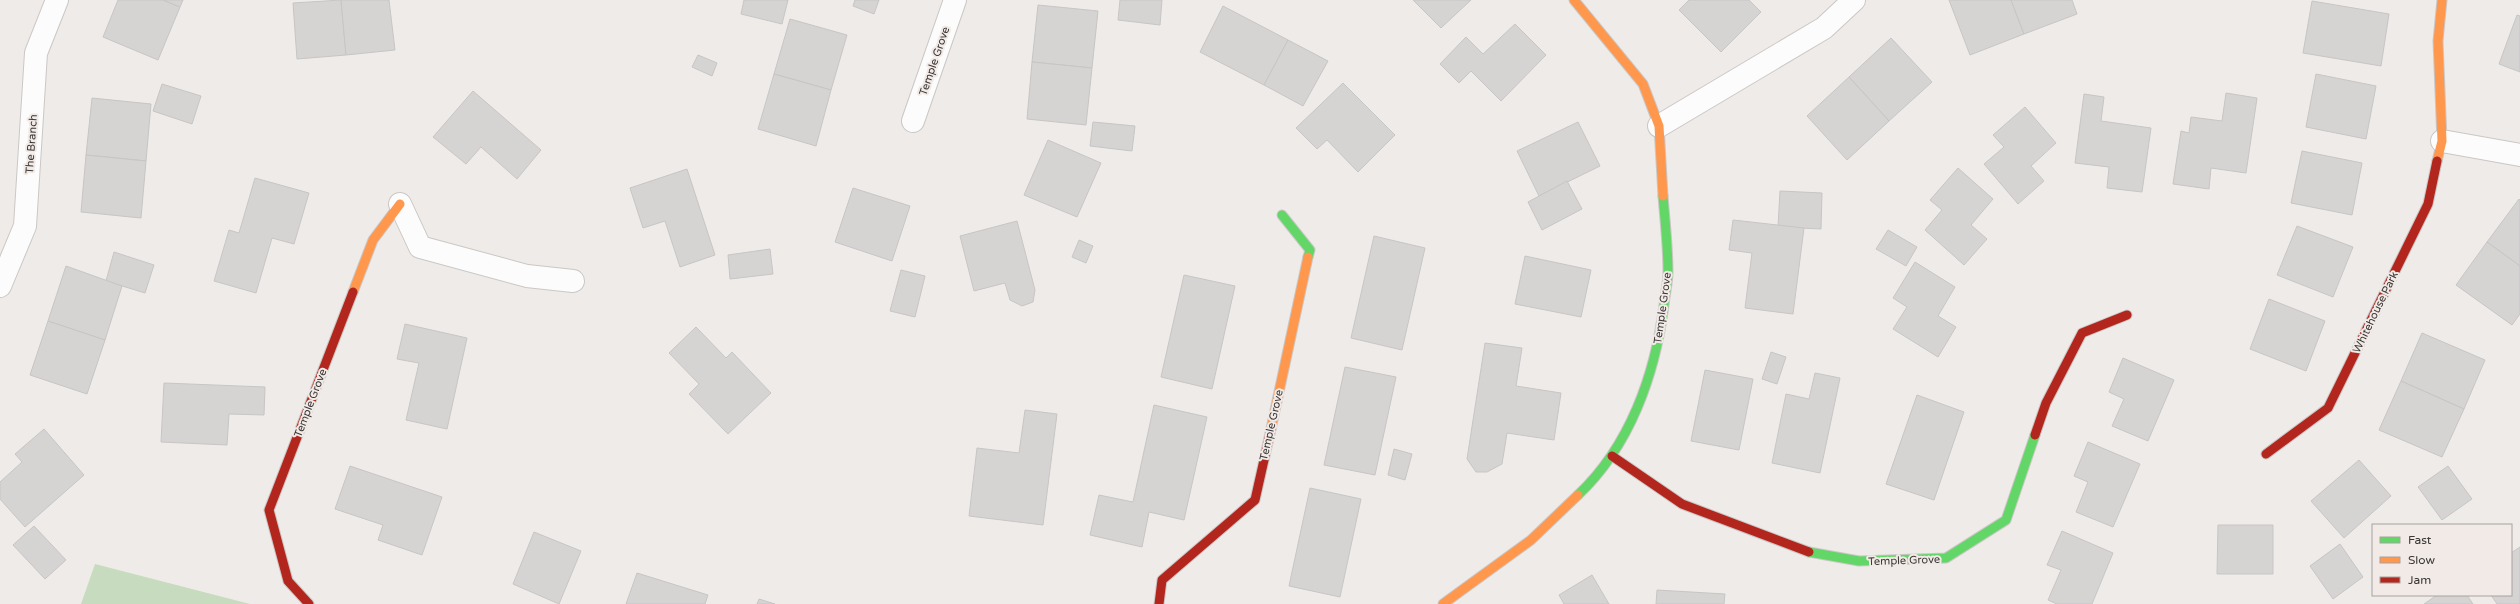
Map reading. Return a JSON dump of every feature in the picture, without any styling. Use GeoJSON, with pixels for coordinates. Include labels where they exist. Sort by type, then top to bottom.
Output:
{"type":"FeatureCollection","features":[{"type":"Feature","properties":{"kind":"street","name":"The Branch"},"geometry":{"type":"LineString","coordinates":[[0,286],[26,226],[36,53],[57,0]]}},
{"type":"Feature","properties":{"kind":"street","name":"Temple Grove"},"geometry":{"type":"LineString","coordinates":[[913,121],[955,0]]}},
{"type":"Feature","properties":{"kind":"street","name":"Temple Grove"},"geometry":{"type":"LineString","coordinates":[[1443,604],[1531,540],[1572,502],[1612,456],[1633,419],[1646,385],[1661,330],[1668,273],[1659,126],[1643,84],[1574,0]]}},
{"type":"Feature","properties":{"kind":"street"},"geometry":{"type":"LineString","coordinates":[[1659,126],[1824,28],[1854,0]]}},
{"type":"Feature","properties":{"kind":"street","name":"Whitehouse Park"},"geometry":{"type":"LineString","coordinates":[[2266,454],[2328,408],[2428,204],[2442,141],[2438,41],[2442,0]]}},
{"type":"Feature","properties":{"kind":"street"},"geometry":{"type":"LineString","coordinates":[[2442,141],[2520,155]]}},
{"type":"Feature","properties":{"kind":"street","name":"Temple Grove"},"geometry":{"type":"LineString","coordinates":[[309,604],[288,581],[269,510],[373,240],[400,204]]}},
{"type":"Feature","properties":{"kind":"street"},"geometry":{"type":"LineString","coordinates":[[400,204],[420,247],[527,276],[573,281]]}},
{"type":"Feature","properties":{"kind":"street","name":"Temple Grove"},"geometry":{"type":"LineString","coordinates":[[1160,604],[1162,580],[1254,500],[1310,250],[1282,215]]}},
{"type":"Feature","properties":{"kind":"street","name":"Temple Grove"},"geometry":{"type":"LineString","coordinates":[[1612,456],[1682,504],[1812,553],[1859,561],[1946,558],[2006,520],[2046,403],[2082,333],[2127,315]]}},
{"type":"Feature","properties":{"kind":"green space"},"geometry":{"type":"Polygon","coordinates":[[[95,564],[250,604],[81,604],[95,564]]]}},
{"type":"Feature","properties":{"kind":"building"},"geometry":{"type":"Polygon","coordinates":[[[118,0],[163,0],[180,7],[158,60],[103,37],[118,0]]]}},
{"type":"Feature","properties":{"kind":"building"},"geometry":{"type":"Polygon","coordinates":[[[163,0],[183,0],[180,7],[163,0]]]}},
{"type":"Feature","properties":{"kind":"building"},"geometry":{"type":"Polygon","coordinates":[[[341,0],[346,55],[297,59],[293,3],[341,0]]]}},
{"type":"Feature","properties":{"kind":"building"},"geometry":{"type":"Polygon","coordinates":[[[341,0],[389,0],[395,50],[346,55],[341,0]]]}},
{"type":"Feature","properties":{"kind":"building"},"geometry":{"type":"Polygon","coordinates":[[[744,0],[788,0],[782,24],[741,14],[744,0]]]}},
{"type":"Feature","properties":{"kind":"building"},"geometry":{"type":"Polygon","coordinates":[[[855,0],[879,0],[874,14],[853,6],[855,0]]]}},
{"type":"Feature","properties":{"kind":"building"},"geometry":{"type":"Polygon","coordinates":[[[1120,0],[1162,0],[1160,25],[1118,20],[1120,0]]]}},
{"type":"Feature","properties":{"kind":"building"},"geometry":{"type":"Polygon","coordinates":[[[1413,0],[1471,0],[1441,28],[1413,0]]]}},
{"type":"Feature","properties":{"kind":"building"},"geometry":{"type":"Polygon","coordinates":[[[1689,0],[1749,0],[1761,12],[1721,52],[1679,10],[1689,0]]]}},
{"type":"Feature","properties":{"kind":"building"},"geometry":{"type":"Polygon","coordinates":[[[1949,0],[2011,0],[2024,34],[1970,55],[1949,0]]]}},
{"type":"Feature","properties":{"kind":"building"},"geometry":{"type":"Polygon","coordinates":[[[2011,0],[2072,0],[2077,14],[2024,34],[2011,0]]]}},
{"type":"Feature","properties":{"kind":"building"},"geometry":{"type":"Polygon","coordinates":[[[2312,1],[2389,14],[2381,66],[2303,53],[2312,1]]]}},
{"type":"Feature","properties":{"kind":"building"},"geometry":{"type":"Polygon","coordinates":[[[1038,5],[1098,11],[1092,68],[1032,62],[1038,5]]]}},
{"type":"Feature","properties":{"kind":"building"},"geometry":{"type":"Polygon","coordinates":[[[1223,6],[1288,40],[1264,85],[1200,52],[1223,6]]]}},
{"type":"Feature","properties":{"kind":"building"},"geometry":{"type":"Polygon","coordinates":[[[2517,15],[2520,16],[2520,72],[2499,64],[2517,15]]]}},
{"type":"Feature","properties":{"kind":"building"},"geometry":{"type":"Polygon","coordinates":[[[790,19],[847,35],[831,90],[774,74],[790,19]]]}},
{"type":"Feature","properties":{"kind":"building"},"geometry":{"type":"Polygon","coordinates":[[[1515,24],[1546,55],[1501,101],[1471,71],[1459,83],[1440,64],[1466,37],[1483,54],[1515,24]]]}},
{"type":"Feature","properties":{"kind":"building"},"geometry":{"type":"Polygon","coordinates":[[[1891,38],[1932,82],[1889,121],[1849,77],[1891,38]]]}},
{"type":"Feature","properties":{"kind":"building"},"geometry":{"type":"Polygon","coordinates":[[[1288,40],[1328,61],[1303,106],[1264,85],[1288,40]]]}},
{"type":"Feature","properties":{"kind":"building"},"geometry":{"type":"Polygon","coordinates":[[[698,55],[717,63],[712,76],[692,67],[698,55]]]}},
{"type":"Feature","properties":{"kind":"building"},"geometry":{"type":"Polygon","coordinates":[[[1032,62],[1092,68],[1086,125],[1027,119],[1032,62]]]}},
{"type":"Feature","properties":{"kind":"building"},"geometry":{"type":"Polygon","coordinates":[[[774,74],[831,90],[816,146],[758,129],[774,74]]]}},
{"type":"Feature","properties":{"kind":"building"},"geometry":{"type":"Polygon","coordinates":[[[2316,74],[2376,86],[2366,139],[2306,127],[2316,74]]]}},
{"type":"Feature","properties":{"kind":"building"},"geometry":{"type":"Polygon","coordinates":[[[1849,77],[1889,121],[1847,160],[1807,116],[1849,77]]]}},
{"type":"Feature","properties":{"kind":"building"},"geometry":{"type":"Polygon","coordinates":[[[1343,83],[1395,135],[1358,172],[1327,140],[1317,149],[1296,128],[1343,83]]]}},
{"type":"Feature","properties":{"kind":"building"},"geometry":{"type":"Polygon","coordinates":[[[162,84],[201,96],[192,124],[153,111],[162,84]]]}},
{"type":"Feature","properties":{"kind":"building"},"geometry":{"type":"Polygon","coordinates":[[[473,91],[541,150],[517,179],[481,147],[466,164],[433,137],[473,91]]]}},
{"type":"Feature","properties":{"kind":"building"},"geometry":{"type":"Polygon","coordinates":[[[2226,93],[2257,98],[2246,173],[2211,168],[2209,189],[2173,184],[2181,131],[2189,133],[2191,117],[2222,121],[2226,93]]]}},
{"type":"Feature","properties":{"kind":"building"},"geometry":{"type":"Polygon","coordinates":[[[2084,94],[2104,97],[2101,121],[2151,128],[2142,192],[2107,188],[2109,167],[2075,163],[2084,94]]]}},
{"type":"Feature","properties":{"kind":"building"},"geometry":{"type":"Polygon","coordinates":[[[92,98],[151,104],[146,161],[86,155],[92,98]]]}},
{"type":"Feature","properties":{"kind":"building"},"geometry":{"type":"Polygon","coordinates":[[[2025,107],[2056,143],[2031,166],[2044,181],[2018,204],[1984,164],[2004,147],[1993,135],[2025,107]]]}},
{"type":"Feature","properties":{"kind":"building"},"geometry":{"type":"Polygon","coordinates":[[[1093,122],[1135,126],[1132,151],[1090,146],[1093,122]]]}},
{"type":"Feature","properties":{"kind":"building"},"geometry":{"type":"Polygon","coordinates":[[[1578,122],[1600,166],[1539,196],[1517,151],[1578,122]]]}},
{"type":"Feature","properties":{"kind":"building"},"geometry":{"type":"Polygon","coordinates":[[[1048,140],[1101,163],[1077,217],[1024,195],[1048,140]]]}},
{"type":"Feature","properties":{"kind":"building"},"geometry":{"type":"Polygon","coordinates":[[[2302,151],[2362,163],[2352,215],[2291,203],[2302,151]]]}},
{"type":"Feature","properties":{"kind":"building"},"geometry":{"type":"Polygon","coordinates":[[[86,155],[146,161],[141,218],[81,212],[86,155]]]}},
{"type":"Feature","properties":{"kind":"building"},"geometry":{"type":"Polygon","coordinates":[[[1958,168],[1993,199],[1971,225],[1987,239],[1964,265],[1925,230],[1942,210],[1930,200],[1958,168]]]}},
{"type":"Feature","properties":{"kind":"building"},"geometry":{"type":"Polygon","coordinates":[[[687,169],[715,255],[680,267],[665,221],[643,228],[630,188],[687,169]]]}},
{"type":"Feature","properties":{"kind":"building"},"geometry":{"type":"Polygon","coordinates":[[[255,178],[309,193],[294,244],[272,238],[256,293],[214,281],[229,230],[239,233],[255,178]]]}},
{"type":"Feature","properties":{"kind":"building"},"geometry":{"type":"Polygon","coordinates":[[[1567,181],[1582,209],[1542,230],[1528,202],[1567,181]]]}},
{"type":"Feature","properties":{"kind":"building"},"geometry":{"type":"Polygon","coordinates":[[[853,188],[910,206],[892,261],[835,242],[853,188]]]}},
{"type":"Feature","properties":{"kind":"building"},"geometry":{"type":"Polygon","coordinates":[[[1780,191],[1822,193],[1821,229],[1778,227],[1780,191]]]}},
{"type":"Feature","properties":{"kind":"building"},"geometry":{"type":"Polygon","coordinates":[[[2519,199],[2520,200],[2520,266],[2487,242],[2519,199]]]}},
{"type":"Feature","properties":{"kind":"building"},"geometry":{"type":"Polygon","coordinates":[[[1733,220],[1804,228],[1793,314],[1745,308],[1752,253],[1729,250],[1733,220]]]}},
{"type":"Feature","properties":{"kind":"building"},"geometry":{"type":"Polygon","coordinates":[[[1017,221],[1035,290],[1033,302],[1022,306],[1010,300],[1005,283],[974,291],[960,236],[1017,221]]]}},
{"type":"Feature","properties":{"kind":"building"},"geometry":{"type":"Polygon","coordinates":[[[2297,226],[2353,247],[2333,297],[2277,275],[2297,226]]]}},
{"type":"Feature","properties":{"kind":"building"},"geometry":{"type":"Polygon","coordinates":[[[1888,230],[1917,247],[1906,266],[1876,249],[1888,230]]]}},
{"type":"Feature","properties":{"kind":"building"},"geometry":{"type":"Polygon","coordinates":[[[1374,236],[1425,248],[1402,350],[1351,338],[1374,236]]]}},
{"type":"Feature","properties":{"kind":"building"},"geometry":{"type":"Polygon","coordinates":[[[1079,240],[1093,246],[1086,263],[1072,257],[1079,240]]]}},
{"type":"Feature","properties":{"kind":"building"},"geometry":{"type":"Polygon","coordinates":[[[2487,242],[2520,266],[2520,314],[2512,325],[2456,285],[2487,242]]]}},
{"type":"Feature","properties":{"kind":"building"},"geometry":{"type":"Polygon","coordinates":[[[770,249],[773,274],[730,279],[728,255],[770,249]]]}},
{"type":"Feature","properties":{"kind":"building"},"geometry":{"type":"Polygon","coordinates":[[[114,252],[154,265],[145,293],[106,281],[114,252]]]}},
{"type":"Feature","properties":{"kind":"building"},"geometry":{"type":"Polygon","coordinates":[[[1525,256],[1591,270],[1581,317],[1515,304],[1525,256]]]}},
{"type":"Feature","properties":{"kind":"building"},"geometry":{"type":"Polygon","coordinates":[[[1915,262],[1955,287],[1938,316],[1956,327],[1938,357],[1893,329],[1907,307],[1893,298],[1915,262]]]}},
{"type":"Feature","properties":{"kind":"building"},"geometry":{"type":"Polygon","coordinates":[[[66,266],[122,286],[105,340],[48,321],[66,266]]]}},
{"type":"Feature","properties":{"kind":"building"},"geometry":{"type":"Polygon","coordinates":[[[901,270],[925,276],[915,317],[890,311],[901,270]]]}},
{"type":"Feature","properties":{"kind":"building"},"geometry":{"type":"Polygon","coordinates":[[[1184,275],[1235,286],[1212,389],[1161,377],[1184,275]]]}},
{"type":"Feature","properties":{"kind":"building"},"geometry":{"type":"Polygon","coordinates":[[[2269,299],[2325,321],[2306,371],[2250,349],[2269,299]]]}},
{"type":"Feature","properties":{"kind":"building"},"geometry":{"type":"Polygon","coordinates":[[[48,321],[105,340],[87,394],[30,375],[48,321]]]}},
{"type":"Feature","properties":{"kind":"building"},"geometry":{"type":"Polygon","coordinates":[[[405,324],[467,338],[447,429],[406,420],[419,363],[397,359],[405,324]]]}},
{"type":"Feature","properties":{"kind":"building"},"geometry":{"type":"Polygon","coordinates":[[[696,327],[726,358],[732,352],[771,393],[728,434],[689,394],[699,384],[669,353],[696,327]]]}},
{"type":"Feature","properties":{"kind":"building"},"geometry":{"type":"Polygon","coordinates":[[[2422,333],[2485,360],[2464,409],[2401,381],[2422,333]]]}},
{"type":"Feature","properties":{"kind":"building"},"geometry":{"type":"Polygon","coordinates":[[[1485,343],[1522,348],[1516,386],[1561,393],[1554,440],[1507,433],[1502,464],[1487,472],[1476,472],[1467,459],[1485,343]]]}},
{"type":"Feature","properties":{"kind":"building"},"geometry":{"type":"Polygon","coordinates":[[[1771,352],[1786,357],[1777,384],[1762,379],[1771,352]]]}},
{"type":"Feature","properties":{"kind":"building"},"geometry":{"type":"Polygon","coordinates":[[[2123,358],[2174,380],[2148,441],[2112,426],[2124,399],[2109,392],[2123,358]]]}},
{"type":"Feature","properties":{"kind":"building"},"geometry":{"type":"Polygon","coordinates":[[[1345,367],[1396,377],[1375,475],[1324,465],[1345,367]]]}},
{"type":"Feature","properties":{"kind":"building"},"geometry":{"type":"Polygon","coordinates":[[[1705,370],[1753,379],[1739,450],[1691,441],[1705,370]]]}},
{"type":"Feature","properties":{"kind":"building"},"geometry":{"type":"Polygon","coordinates":[[[1815,373],[1840,378],[1820,473],[1772,463],[1786,394],[1809,399],[1815,373]]]}},
{"type":"Feature","properties":{"kind":"building"},"geometry":{"type":"Polygon","coordinates":[[[2401,381],[2464,409],[2442,457],[2379,430],[2401,381]]]}},
{"type":"Feature","properties":{"kind":"building"},"geometry":{"type":"Polygon","coordinates":[[[164,383],[265,387],[264,415],[229,414],[227,445],[161,442],[164,383]]]}},
{"type":"Feature","properties":{"kind":"building"},"geometry":{"type":"Polygon","coordinates":[[[1917,395],[1964,412],[1934,500],[1886,484],[1917,395]]]}},
{"type":"Feature","properties":{"kind":"building"},"geometry":{"type":"Polygon","coordinates":[[[1154,405],[1207,417],[1184,520],[1149,512],[1142,547],[1090,535],[1099,495],[1133,502],[1154,405]]]}},
{"type":"Feature","properties":{"kind":"building"},"geometry":{"type":"Polygon","coordinates":[[[1025,410],[1057,414],[1043,525],[969,516],[977,448],[1019,453],[1025,410]]]}},
{"type":"Feature","properties":{"kind":"building"},"geometry":{"type":"Polygon","coordinates":[[[44,429],[84,475],[25,527],[0,499],[0,482],[22,462],[15,454],[44,429]]]}},
{"type":"Feature","properties":{"kind":"building"},"geometry":{"type":"Polygon","coordinates":[[[2088,442],[2140,464],[2113,527],[2076,512],[2088,482],[2074,476],[2088,442]]]}},
{"type":"Feature","properties":{"kind":"building"},"geometry":{"type":"Polygon","coordinates":[[[1394,449],[1412,454],[1405,480],[1388,475],[1394,449]]]}},
{"type":"Feature","properties":{"kind":"building"},"geometry":{"type":"Polygon","coordinates":[[[2359,460],[2391,496],[2344,538],[2311,501],[2359,460]]]}},
{"type":"Feature","properties":{"kind":"building"},"geometry":{"type":"Polygon","coordinates":[[[350,466],[442,497],[422,555],[378,540],[383,525],[335,509],[350,466]]]}},
{"type":"Feature","properties":{"kind":"building"},"geometry":{"type":"Polygon","coordinates":[[[2448,466],[2472,499],[2442,520],[2418,487],[2448,466]]]}},
{"type":"Feature","properties":{"kind":"building"},"geometry":{"type":"Polygon","coordinates":[[[1310,488],[1361,499],[1340,597],[1289,586],[1310,488]]]}},
{"type":"Feature","properties":{"kind":"building"},"geometry":{"type":"Polygon","coordinates":[[[2218,525],[2273,525],[2273,574],[2217,574],[2218,525]]]}},
{"type":"Feature","properties":{"kind":"building"},"geometry":{"type":"Polygon","coordinates":[[[34,526],[66,560],[45,579],[13,545],[34,526]]]}},
{"type":"Feature","properties":{"kind":"building"},"geometry":{"type":"Polygon","coordinates":[[[2062,531],[2113,553],[2092,604],[2057,604],[2048,600],[2061,570],[2047,565],[2062,531]]]}},
{"type":"Feature","properties":{"kind":"building"},"geometry":{"type":"Polygon","coordinates":[[[534,532],[581,551],[559,604],[513,584],[534,532]]]}},
{"type":"Feature","properties":{"kind":"building"},"geometry":{"type":"Polygon","coordinates":[[[2340,544],[2363,577],[2333,599],[2310,566],[2340,544]]]}},
{"type":"Feature","properties":{"kind":"building"},"geometry":{"type":"Polygon","coordinates":[[[2520,547],[2520,604],[2497,604],[2492,596],[2512,596],[2512,552],[2520,547]]]}},
{"type":"Feature","properties":{"kind":"building"},"geometry":{"type":"Polygon","coordinates":[[[637,573],[708,595],[705,604],[626,604],[637,573]]]}},
{"type":"Feature","properties":{"kind":"building"},"geometry":{"type":"Polygon","coordinates":[[[1592,575],[1609,604],[1564,604],[1559,595],[1592,575]]]}},
{"type":"Feature","properties":{"kind":"building"},"geometry":{"type":"Polygon","coordinates":[[[1657,590],[1725,594],[1724,604],[1656,604],[1657,590]]]}},
{"type":"Feature","properties":{"kind":"building"},"geometry":{"type":"Polygon","coordinates":[[[2436,596],[2468,596],[2473,604],[2424,604],[2436,596]]]}},
{"type":"Feature","properties":{"kind":"building"},"geometry":{"type":"Polygon","coordinates":[[[759,599],[775,604],[757,604],[759,599]]]}},
{"type":"Feature","properties":{"kind":"traffic: fast"},"geometry":{"type":"LineString","coordinates":[[1578,495],[1596,476],[1626,432],[1647,383],[1660,331],[1668,276],[1663,196]]}},
{"type":"Feature","properties":{"kind":"traffic: fast"},"geometry":{"type":"LineString","coordinates":[[1282,215],[1310,250],[1308,257]]}},
{"type":"Feature","properties":{"kind":"traffic: fast"},"geometry":{"type":"LineString","coordinates":[[1809,552],[1859,561],[1946,558],[2006,520],[2035,435]]}},
{"type":"Feature","properties":{"kind":"traffic: slow"},"geometry":{"type":"LineString","coordinates":[[1574,0],[1643,84],[1659,126],[1663,196]]}},
{"type":"Feature","properties":{"kind":"traffic: slow"},"geometry":{"type":"LineString","coordinates":[[2437,161],[2442,141],[2438,41],[2442,0]]}},
{"type":"Feature","properties":{"kind":"traffic: slow"},"geometry":{"type":"LineString","coordinates":[[353,292],[373,240],[400,204]]}},
{"type":"Feature","properties":{"kind":"traffic: slow"},"geometry":{"type":"LineString","coordinates":[[1271,429],[1308,257]]}},
{"type":"Feature","properties":{"kind":"traffic: slow"},"geometry":{"type":"LineString","coordinates":[[1443,604],[1531,540],[1578,495]]}},
{"type":"Feature","properties":{"kind":"traffic: jam"},"geometry":{"type":"LineString","coordinates":[[2266,454],[2328,408],[2428,204],[2437,161]]}},
{"type":"Feature","properties":{"kind":"traffic: jam"},"geometry":{"type":"LineString","coordinates":[[309,604],[288,581],[269,510],[353,292]]}},
{"type":"Feature","properties":{"kind":"traffic: jam"},"geometry":{"type":"LineString","coordinates":[[2035,435],[2046,403],[2082,333],[2127,315]]}},
{"type":"Feature","properties":{"kind":"traffic: jam"},"geometry":{"type":"LineString","coordinates":[[1159,604],[1162,580],[1255,500],[1271,429]]}},
{"type":"Feature","properties":{"kind":"traffic: jam"},"geometry":{"type":"LineString","coordinates":[[1612,456],[1682,504],[1809,552]]}}]}
